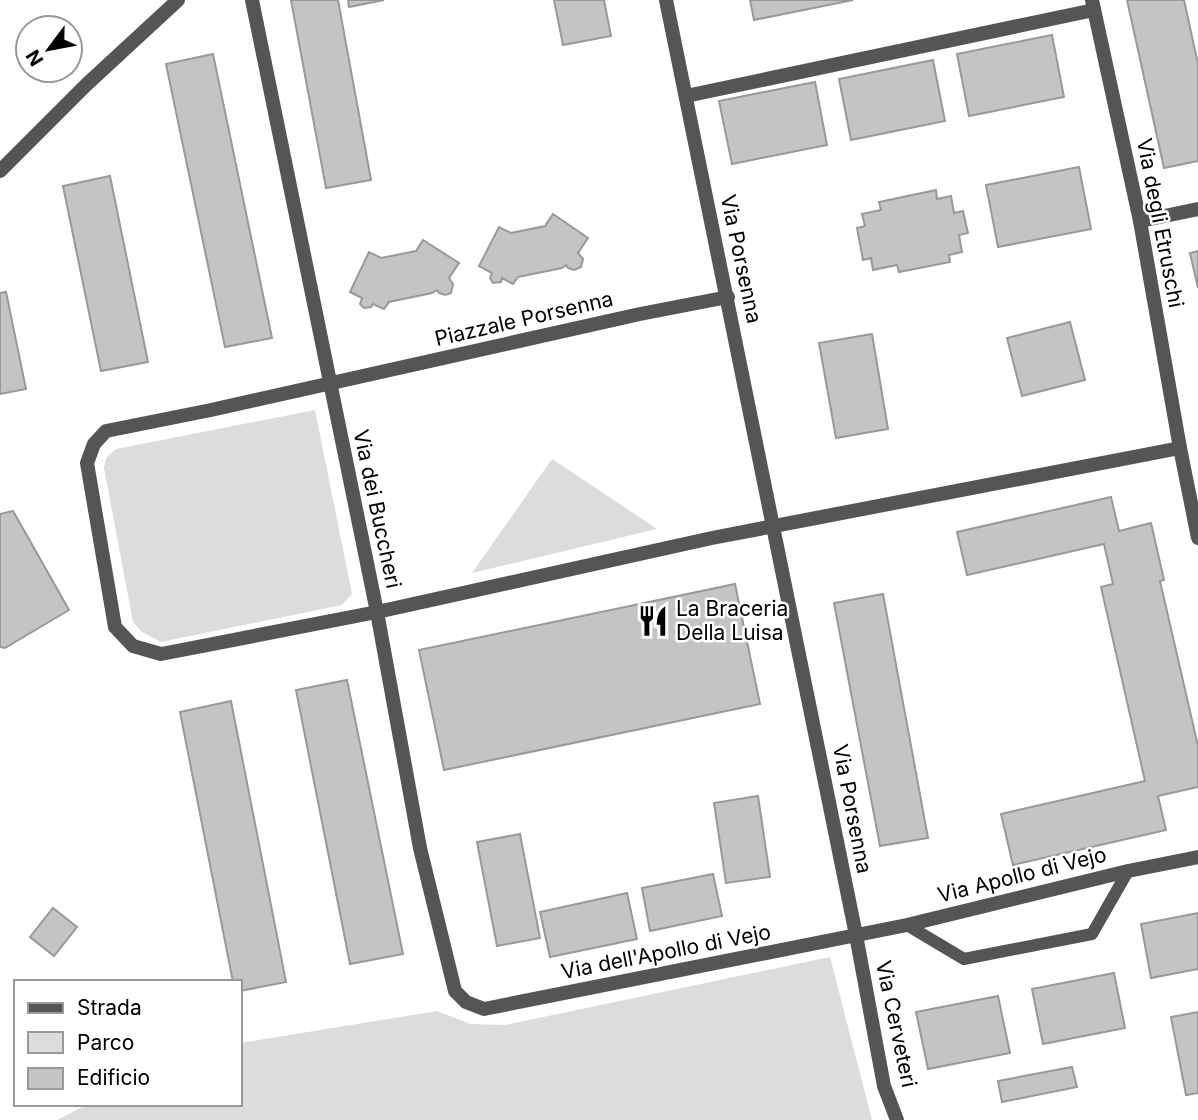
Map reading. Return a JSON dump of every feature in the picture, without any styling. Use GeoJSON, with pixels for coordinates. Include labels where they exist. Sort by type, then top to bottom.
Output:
{"type":"FeatureCollection","features":[{"type":"Feature","properties":{"kind":"street"},"geometry":{"type":"LineString","coordinates":[[0,171],[86,85],[178,0]]}},
{"type":"Feature","properties":{"kind":"street","name":"Via dei Buccheri"},"geometry":{"type":"LineString","coordinates":[[252,0],[377,612],[420,848],[455,991],[466,1002],[484,1009]]}},
{"type":"Feature","properties":{"kind":"street","name":"Via Porsenna"},"geometry":{"type":"LineString","coordinates":[[666,0],[856,935]]}},
{"type":"Feature","properties":{"kind":"street"},"geometry":{"type":"LineString","coordinates":[[686,96],[1093,5]]}},
{"type":"Feature","properties":{"kind":"street","name":"Via degli Etruschi"},"geometry":{"type":"LineString","coordinates":[[1093,5],[1140,221],[1198,538]]}},
{"type":"Feature","properties":{"kind":"street"},"geometry":{"type":"LineString","coordinates":[[1140,221],[1198,209]]}},
{"type":"Feature","properties":{"kind":"street","name":"Piazzale Porsenna"},"geometry":{"type":"LineString","coordinates":[[377,612],[161,654],[133,646],[115,627],[87,463],[94,444],[106,431],[211,411],[640,314],[728,298]]}},
{"type":"Feature","properties":{"kind":"street"},"geometry":{"type":"LineString","coordinates":[[377,612],[712,538],[1180,448]]}},
{"type":"Feature","properties":{"kind":"street","name":"Via Apollo di Vejo"},"geometry":{"type":"LineString","coordinates":[[856,935],[1198,857]]}},
{"type":"Feature","properties":{"kind":"street","name":"Via dell'Apollo di Vejo"},"geometry":{"type":"LineString","coordinates":[[484,1009],[856,935]]}},
{"type":"Feature","properties":{"kind":"street","name":"Via Cerveteri"},"geometry":{"type":"LineString","coordinates":[[856,935],[884,1086],[898,1120]]}},
{"type":"Feature","properties":{"kind":"lane"},"geometry":{"type":"LineString","coordinates":[[907,925],[964,959],[1092,934],[1128,871]]}},
{"type":"Feature","properties":{"kind":"green space"},"geometry":{"type":"Polygon","coordinates":[[[315,410],[352,594],[342,605],[161,642],[142,632],[133,622],[104,468],[106,458],[116,449],[315,410]]]}},
{"type":"Feature","properties":{"kind":"green space"},"geometry":{"type":"Polygon","coordinates":[[[552,459],[657,529],[472,573],[552,459]]]}},
{"type":"Feature","properties":{"kind":"green space"},"geometry":{"type":"Polygon","coordinates":[[[830,957],[872,1120],[57,1120],[84,1106],[242,1106],[242,1043],[437,1011],[471,1024],[505,1025],[830,957]]]}},
{"type":"Feature","properties":{"kind":"building"},"geometry":{"type":"Polygon","coordinates":[[[291,0],[338,0],[371,180],[326,188],[291,0]]]}},
{"type":"Feature","properties":{"kind":"building"},"geometry":{"type":"Polygon","coordinates":[[[348,0],[384,0],[349,7],[348,0]]]}},
{"type":"Feature","properties":{"kind":"building"},"geometry":{"type":"Polygon","coordinates":[[[554,0],[604,0],[611,36],[563,45],[554,0]]]}},
{"type":"Feature","properties":{"kind":"building"},"geometry":{"type":"Polygon","coordinates":[[[750,0],[853,0],[754,20],[750,0]]]}},
{"type":"Feature","properties":{"kind":"building"},"geometry":{"type":"Polygon","coordinates":[[[1127,0],[1184,0],[1198,64],[1198,161],[1164,168],[1127,0]]]}},
{"type":"Feature","properties":{"kind":"building"},"geometry":{"type":"Polygon","coordinates":[[[1052,35],[1064,97],[969,116],[957,54],[1052,35]]]}},
{"type":"Feature","properties":{"kind":"building"},"geometry":{"type":"Polygon","coordinates":[[[213,54],[272,338],[225,347],[166,64],[213,54]]]}},
{"type":"Feature","properties":{"kind":"building"},"geometry":{"type":"Polygon","coordinates":[[[933,60],[945,121],[851,140],[839,79],[933,60]]]}},
{"type":"Feature","properties":{"kind":"building"},"geometry":{"type":"Polygon","coordinates":[[[815,82],[827,145],[732,164],[719,101],[815,82]]]}},
{"type":"Feature","properties":{"kind":"building"},"geometry":{"type":"Polygon","coordinates":[[[1079,167],[1091,229],[998,247],[986,185],[1079,167]]]}},
{"type":"Feature","properties":{"kind":"building"},"geometry":{"type":"Polygon","coordinates":[[[110,176],[148,362],[101,371],[63,186],[110,176]]]}},
{"type":"Feature","properties":{"kind":"building"},"geometry":{"type":"Polygon","coordinates":[[[936,190],[937,199],[951,196],[954,213],[963,211],[968,233],[959,235],[962,252],[949,255],[950,262],[899,272],[897,265],[873,270],[871,258],[863,260],[857,228],[865,226],[862,214],[881,210],[879,202],[936,190]]]}},
{"type":"Feature","properties":{"kind":"building"},"geometry":{"type":"Polygon","coordinates":[[[553,214],[588,238],[578,253],[583,259],[581,267],[574,270],[566,265],[518,277],[513,284],[502,278],[501,282],[493,283],[490,278],[492,273],[479,266],[499,227],[511,233],[545,226],[553,214]]]}},
{"type":"Feature","properties":{"kind":"building"},"geometry":{"type":"Polygon","coordinates":[[[423,240],[459,263],[449,278],[453,284],[451,293],[445,295],[437,290],[389,302],[384,309],[373,304],[364,308],[360,304],[362,298],[350,292],[369,252],[381,258],[416,251],[423,240]]]}},
{"type":"Feature","properties":{"kind":"building"},"geometry":{"type":"Polygon","coordinates":[[[1198,251],[1198,288],[1190,253],[1198,251]]]}},
{"type":"Feature","properties":{"kind":"building"},"geometry":{"type":"Polygon","coordinates":[[[6,292],[26,389],[0,394],[0,293],[6,292]]]}},
{"type":"Feature","properties":{"kind":"building"},"geometry":{"type":"Polygon","coordinates":[[[1070,322],[1085,380],[1022,396],[1007,338],[1070,322]]]}},
{"type":"Feature","properties":{"kind":"building"},"geometry":{"type":"Polygon","coordinates":[[[872,334],[888,429],[836,438],[819,343],[872,334]]]}},
{"type":"Feature","properties":{"kind":"building"},"geometry":{"type":"Polygon","coordinates":[[[1111,497],[1119,531],[1151,523],[1164,580],[1160,581],[1198,746],[1198,787],[1158,796],[1166,830],[1013,865],[1001,814],[1145,781],[1101,587],[1113,584],[1104,544],[967,575],[957,532],[1111,497]]]}},
{"type":"Feature","properties":{"kind":"building"},"geometry":{"type":"Polygon","coordinates":[[[13,511],[69,610],[5,648],[0,647],[0,514],[13,511]]]}},
{"type":"Feature","properties":{"kind":"building"},"geometry":{"type":"Polygon","coordinates":[[[735,584],[760,704],[444,770],[419,650],[735,584]]]}},
{"type":"Feature","properties":{"kind":"building"},"geometry":{"type":"Polygon","coordinates":[[[883,594],[928,838],[880,846],[834,603],[883,594]]]}},
{"type":"Feature","properties":{"kind":"building"},"geometry":{"type":"Polygon","coordinates":[[[347,680],[403,954],[350,964],[296,690],[347,680]]]}},
{"type":"Feature","properties":{"kind":"building"},"geometry":{"type":"Polygon","coordinates":[[[231,701],[286,982],[242,991],[242,980],[233,980],[180,712],[231,701]]]}},
{"type":"Feature","properties":{"kind":"building"},"geometry":{"type":"Polygon","coordinates":[[[758,796],[770,877],[726,883],[714,803],[758,796]]]}},
{"type":"Feature","properties":{"kind":"building"},"geometry":{"type":"Polygon","coordinates":[[[520,834],[540,938],[497,946],[477,842],[520,834]]]}},
{"type":"Feature","properties":{"kind":"building"},"geometry":{"type":"Polygon","coordinates":[[[713,874],[722,916],[650,931],[642,888],[713,874]]]}},
{"type":"Feature","properties":{"kind":"building"},"geometry":{"type":"Polygon","coordinates":[[[627,893],[637,939],[550,957],[540,912],[627,893]]]}},
{"type":"Feature","properties":{"kind":"building"},"geometry":{"type":"Polygon","coordinates":[[[53,908],[77,927],[54,956],[30,937],[53,908]]]}},
{"type":"Feature","properties":{"kind":"building"},"geometry":{"type":"Polygon","coordinates":[[[1198,913],[1198,969],[1151,978],[1141,924],[1198,913]]]}},
{"type":"Feature","properties":{"kind":"building"},"geometry":{"type":"Polygon","coordinates":[[[1114,973],[1125,1028],[1043,1044],[1032,989],[1114,973]]]}},
{"type":"Feature","properties":{"kind":"building"},"geometry":{"type":"Polygon","coordinates":[[[998,996],[1010,1053],[928,1069],[916,1012],[998,996]]]}},
{"type":"Feature","properties":{"kind":"building"},"geometry":{"type":"Polygon","coordinates":[[[1198,1012],[1198,1093],[1186,1095],[1171,1017],[1198,1012]]]}},
{"type":"Feature","properties":{"kind":"building"},"geometry":{"type":"Polygon","coordinates":[[[1072,1067],[1077,1087],[1002,1102],[998,1081],[1072,1067]]]}},
{"type":"Feature","properties":{"kind":"place","name":"La Braceria Della Luisa"},"geometry":{"type":"Point","coordinates":[653,621]}}]}
